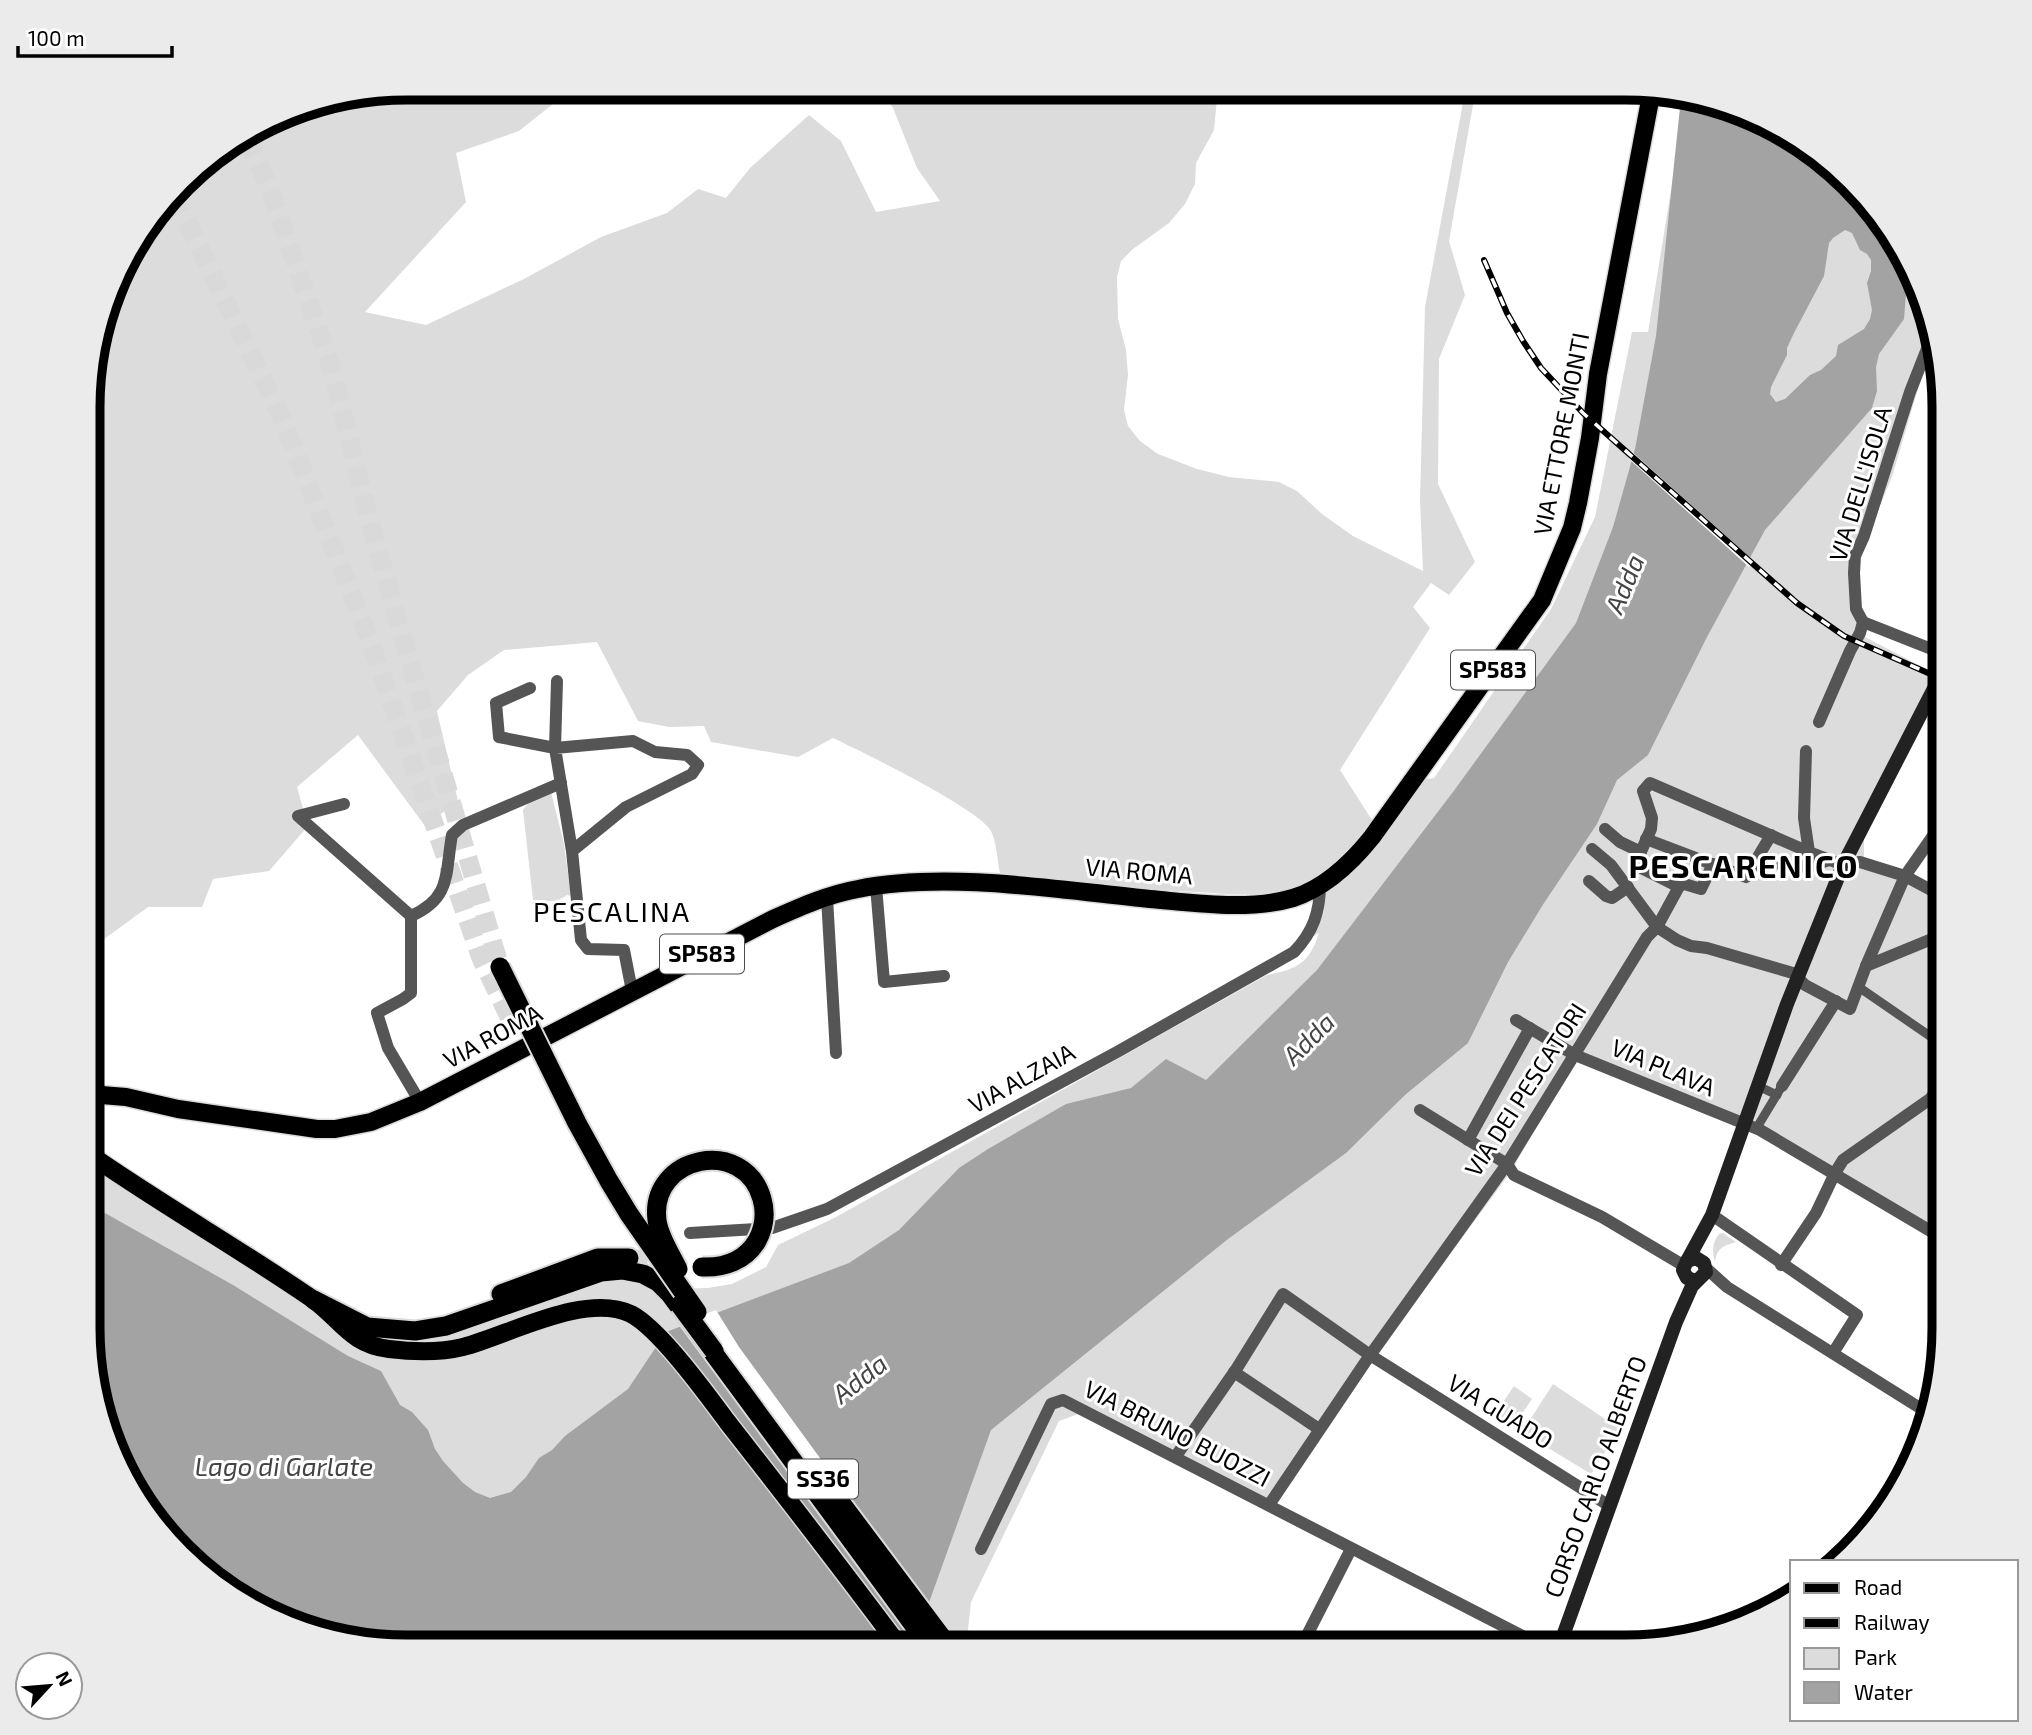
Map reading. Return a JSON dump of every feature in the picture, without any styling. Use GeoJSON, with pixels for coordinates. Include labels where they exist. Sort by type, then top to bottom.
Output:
{"type":"FeatureCollection","features":[{"type":"Feature","properties":{"kind":"highway","name":"SS36"},"geometry":{"type":"LineString","coordinates":[[500,967],[578,1124],[609,1181],[647,1240],[697,1312],[940,1635]]}},
{"type":"Feature","properties":{"kind":"highway","name":"SS36"},"geometry":{"type":"LineString","coordinates":[[513,1025],[611,1208],[921,1635]]}},
{"type":"Feature","properties":{"kind":"highway"},"geometry":{"type":"LineString","coordinates":[[694,1266],[723,1266],[741,1257],[755,1243],[763,1224],[763,1204],[756,1185],[743,1171],[721,1161],[701,1160],[680,1169],[664,1187],[658,1202],[659,1229],[697,1312]]}},
{"type":"Feature","properties":{"kind":"highway"},"geometry":{"type":"LineString","coordinates":[[319,1297],[366,1314],[418,1320],[457,1311],[598,1258],[629,1258]]}},
{"type":"Feature","properties":{"kind":"highway"},"geometry":{"type":"LineString","coordinates":[[319,1297],[367,1327],[415,1331],[446,1326],[610,1270],[626,1270],[643,1274],[658,1282],[714,1351]]}},
{"type":"Feature","properties":{"kind":"main road","name":"VIA ETTORE MONTI"},"geometry":{"type":"LineString","coordinates":[[1375,833],[1542,600],[1572,528],[1650,100]]}},
{"type":"Feature","properties":{"kind":"main road","name":"CORSO CARLO ALBERTO"},"geometry":{"type":"LineString","coordinates":[[1563,1635],[1608,1505],[1696,1271],[1706,1230],[1750,1127],[1758,1086],[1836,862],[1932,690]]}},
{"type":"Feature","properties":{"kind":"main road","name":"VIA ROMA"},"geometry":{"type":"LineString","coordinates":[[100,1095],[317,1129],[335,1129],[371,1122],[420,1102],[773,919],[827,898],[876,886],[962,882],[1163,900],[1251,904],[1289,899],[1320,885],[1353,859],[1375,833]]}},
{"type":"Feature","properties":{"kind":"main road"},"geometry":{"type":"LineString","coordinates":[[100,1099],[110,1096]]}},
{"type":"Feature","properties":{"kind":"main road"},"geometry":{"type":"LineString","coordinates":[[100,1153],[319,1297],[359,1341],[389,1350],[430,1351],[464,1347],[534,1322],[596,1307],[617,1309],[636,1317],[696,1382],[891,1635]]}},
{"type":"Feature","properties":{"kind":"main road"},"geometry":{"type":"LineString","coordinates":[[100,1162],[319,1297]]}},
{"type":"Feature","properties":{"kind":"street","name":"VIA DELL'ISOLA"},"geometry":{"type":"LineString","coordinates":[[1863,622],[1856,608],[1855,556],[1927,350]]}},
{"type":"Feature","properties":{"kind":"street"},"geometry":{"type":"LineString","coordinates":[[1819,722],[1863,622],[1932,649]]}},
{"type":"Feature","properties":{"kind":"street"},"geometry":{"type":"LineString","coordinates":[[557,681],[555,748],[572,850],[581,940],[588,949],[624,950],[632,991]]}},
{"type":"Feature","properties":{"kind":"street"},"geometry":{"type":"LineString","coordinates":[[530,688],[495,703],[499,737],[555,748],[633,741],[654,752],[687,755],[698,765],[692,774],[626,807],[572,850]]}},
{"type":"Feature","properties":{"kind":"street"},"geometry":{"type":"LineString","coordinates":[[1805,751],[1804,818],[1809,852]]}},
{"type":"Feature","properties":{"kind":"street"},"geometry":{"type":"LineString","coordinates":[[411,916],[425,910],[447,881],[452,835],[463,825],[561,783]]}},
{"type":"Feature","properties":{"kind":"street"},"geometry":{"type":"LineString","coordinates":[[1713,864],[1701,888],[1681,883],[1679,887],[1635,865],[1651,829],[1652,818],[1643,791],[1650,783],[1836,862]]}},
{"type":"Feature","properties":{"kind":"street"},"geometry":{"type":"LineString","coordinates":[[344,804],[298,816],[411,916],[411,993],[377,1013],[388,1048],[420,1102]]}},
{"type":"Feature","properties":{"kind":"street"},"geometry":{"type":"LineString","coordinates":[[1605,829],[1620,842],[1713,864],[1746,877],[1771,835]]}},
{"type":"Feature","properties":{"kind":"street"},"geometry":{"type":"LineString","coordinates":[[1592,849],[1628,887],[1657,927],[1691,946],[1707,948],[1793,974],[1797,980],[1850,1009],[1905,876],[1932,837]]}},
{"type":"Feature","properties":{"kind":"street"},"geometry":{"type":"LineString","coordinates":[[1606,861],[1620,842]]}},
{"type":"Feature","properties":{"kind":"street"},"geometry":{"type":"LineString","coordinates":[[1756,861],[1808,867],[1836,862],[1860,862],[1905,876],[1932,891]]}},
{"type":"Feature","properties":{"kind":"street"},"geometry":{"type":"LineString","coordinates":[[1589,881],[1612,898],[1628,887]]}},
{"type":"Feature","properties":{"kind":"street","name":"VIA ALZAIA"},"geometry":{"type":"LineString","coordinates":[[690,1233],[772,1228],[827,1209],[1117,1052],[1294,951],[1314,923],[1320,906],[1320,885]]}},
{"type":"Feature","properties":{"kind":"street"},"geometry":{"type":"LineString","coordinates":[[876,886],[884,982],[944,976]]}},
{"type":"Feature","properties":{"kind":"street","name":"VIA DEI PESCATORI"},"geometry":{"type":"LineString","coordinates":[[1269,1504],[1370,1355],[1507,1164],[1647,937],[1657,927],[1679,887]]}},
{"type":"Feature","properties":{"kind":"street"},"geometry":{"type":"LineString","coordinates":[[827,898],[835,1053]]}},
{"type":"Feature","properties":{"kind":"street"},"geometry":{"type":"LineString","coordinates":[[1866,966],[1932,939]]}},
{"type":"Feature","properties":{"kind":"street"},"geometry":{"type":"LineString","coordinates":[[1860,988],[1932,1037]]}},
{"type":"Feature","properties":{"kind":"street"},"geometry":{"type":"LineString","coordinates":[[1750,1127],[1780,1090],[1836,1001]]}},
{"type":"Feature","properties":{"kind":"street","name":"VIA PLAVA"},"geometry":{"type":"LineString","coordinates":[[1516,1020],[1574,1055],[1750,1127],[1835,1172],[1932,1232]]}},
{"type":"Feature","properties":{"kind":"street"},"geometry":{"type":"LineString","coordinates":[[1468,1140],[1530,1028]]}},
{"type":"Feature","properties":{"kind":"street"},"geometry":{"type":"LineString","coordinates":[[1758,1086],[1780,1090]]}},
{"type":"Feature","properties":{"kind":"street"},"geometry":{"type":"LineString","coordinates":[[1781,1265],[1816,1213],[1843,1160],[1932,1096]]}},
{"type":"Feature","properties":{"kind":"street"},"geometry":{"type":"LineString","coordinates":[[1420,1110],[1507,1164],[1514,1175],[1602,1217],[1681,1264],[1727,1287],[1922,1409]]}},
{"type":"Feature","properties":{"kind":"street"},"geometry":{"type":"LineString","coordinates":[[1712,1215],[1857,1315],[1833,1353]]}},
{"type":"Feature","properties":{"kind":"street","name":"VIA GUADO"},"geometry":{"type":"LineString","coordinates":[[1234,1372],[1283,1294],[1370,1355],[1608,1505]]}},
{"type":"Feature","properties":{"kind":"street"},"geometry":{"type":"LineString","coordinates":[[1176,1456],[1234,1372],[1319,1429]]}},
{"type":"Feature","properties":{"kind":"street","name":"VIA BRUNO BUOZZI"},"geometry":{"type":"LineString","coordinates":[[981,1549],[1051,1404],[1063,1399],[1520,1635]]}},
{"type":"Feature","properties":{"kind":"street"},"geometry":{"type":"LineString","coordinates":[[1307,1635],[1351,1549]]}},
{"type":"Feature","properties":{"kind":"green space"},"geometry":{"type":"Polygon","coordinates":[[[558,100],[519,131],[456,153],[466,202],[365,312],[426,325],[524,279],[601,237],[667,213],[698,189],[726,198],[750,168],[809,115],[841,141],[876,212],[940,201],[917,168],[887,100],[1217,100],[1214,130],[1196,163],[1195,184],[1185,204],[1169,223],[1121,261],[1117,277],[1118,319],[1126,350],[1128,375],[1124,410],[1128,426],[1140,441],[1158,454],[1197,469],[1229,477],[1279,482],[1297,491],[1322,514],[1353,536],[1423,571],[1420,501],[1425,307],[1464,100],[1474,100],[1449,241],[1465,295],[1439,359],[1438,484],[1475,562],[1449,595],[1431,583],[1413,607],[1430,628],[1340,770],[1372,820],[1346,851],[1316,877],[1280,891],[1233,894],[1148,889],[1000,873],[993,836],[982,821],[918,781],[833,738],[798,757],[711,742],[704,726],[669,727],[638,721],[597,642],[504,650],[468,675],[437,711],[458,801],[425,826],[358,735],[297,787],[308,826],[269,871],[213,879],[202,907],[148,907],[100,942],[102,367],[110,327],[123,289],[152,236],[176,204],[204,176],[253,141],[308,116],[367,102],[558,100]]]}},
{"type":"Feature","properties":{"kind":"green space"},"geometry":{"type":"Polygon","coordinates":[[[1660,102],[1665,102],[1705,110],[1743,123],[1779,141],[1828,176],[1856,204],[1891,253],[1909,289],[1922,327],[1928,359],[1892,477],[1849,579],[1865,637],[1932,672],[1932,683],[1864,828],[1864,866],[1932,893],[1932,1233],[1727,1115],[1575,1057],[1512,1170],[1267,1503],[1084,1412],[1059,1421],[971,1602],[967,1635],[367,1633],[327,1625],[271,1604],[220,1572],[176,1531],[131,1464],[110,1408],[100,1348],[100,1167],[235,1249],[399,1337],[609,1277],[633,1277],[664,1289],[708,1288],[732,1284],[766,1267],[778,1245],[836,1217],[1267,975],[1294,967],[1306,958],[1319,933],[1311,938],[1323,915],[1326,892],[1368,854],[1425,779],[1434,778],[1551,609],[1595,517],[1632,332],[1648,332],[1684,110],[1660,104],[1660,102]]]}},
{"type":"Feature","properties":{"kind":"green space"},"geometry":{"type":"Polygon","coordinates":[[[551,792],[564,844],[571,896],[567,895],[555,901],[533,900],[523,810],[530,801],[551,792]]]}},
{"type":"Feature","properties":{"kind":"green space"},"geometry":{"type":"Polygon","coordinates":[[[1723,1233],[1736,1242],[1721,1248],[1715,1262],[1714,1244],[1719,1234],[1723,1233]]]}},
{"type":"Feature","properties":{"kind":"green space"},"geometry":{"type":"Polygon","coordinates":[[[1553,1384],[1620,1429],[1591,1474],[1522,1432],[1553,1384]]]}},
{"type":"Feature","properties":{"kind":"green space"},"geometry":{"type":"Polygon","coordinates":[[[1514,1386],[1532,1399],[1513,1427],[1495,1414],[1514,1386]]]}},
{"type":"Feature","properties":{"kind":"water"},"geometry":{"type":"Polygon","coordinates":[[[1680,105],[1743,123],[1779,141],[1812,163],[1856,204],[1889,250],[1891,262],[1907,284],[1904,319],[1879,354],[1876,367],[1877,391],[1872,408],[1765,530],[1648,755],[1617,780],[1597,824],[1508,962],[1468,1043],[1405,1095],[1346,1153],[1228,1239],[991,1430],[917,1635],[367,1633],[308,1619],[253,1594],[204,1559],[163,1515],[131,1464],[110,1408],[100,1348],[100,1210],[233,1285],[348,1356],[381,1371],[400,1405],[412,1412],[428,1430],[435,1449],[463,1483],[490,1498],[511,1492],[539,1458],[628,1389],[666,1332],[849,1263],[899,1230],[959,1168],[1066,1104],[1131,1088],[1166,1059],[1206,1080],[1317,970],[1453,792],[1576,623],[1613,527],[1635,449],[1656,336],[1680,105]],[[1845,230],[1829,243],[1824,276],[1794,333],[1787,348],[1787,355],[1771,387],[1770,394],[1776,402],[1785,399],[1810,375],[1821,370],[1836,356],[1838,345],[1864,329],[1870,319],[1872,310],[1867,283],[1871,260],[1860,250],[1852,233],[1845,230]]]}},
{"type":"Feature","properties":{"kind":"pier"},"geometry":{"type":"Polygon","coordinates":[[[1631,451],[1753,560],[1749,567],[1629,459],[1631,451]]]}},
{"type":"Feature","properties":{"kind":"pier"},"geometry":{"type":"Polygon","coordinates":[[[716,1310],[739,1347],[930,1609],[921,1635],[912,1635],[681,1323],[716,1310]]]}},
{"type":"Feature","properties":{"kind":"tunnel"},"geometry":{"type":"LineString","coordinates":[[249,144],[269,187],[331,366],[368,515],[500,967]]}},
{"type":"Feature","properties":{"kind":"tunnel"},"geometry":{"type":"LineString","coordinates":[[178,202],[281,416],[369,638],[481,958],[513,1025]]}},
{"type":"Feature","properties":{"kind":"tunnel"},"geometry":{"type":"LineString","coordinates":[[629,1258],[674,1264]]}},
{"type":"Feature","properties":{"kind":"railway"},"geometry":{"type":"LineString","coordinates":[[1484,260],[1507,313],[1523,341],[1541,368],[1583,413],[1797,603],[1844,636],[1932,675]]}},
{"type":"Feature","properties":{"kind":"district","name":"PESCARENICO"},"geometry":{"type":"Point","coordinates":[1744,867]}},
{"type":"Feature","properties":{"kind":"district","name":"PESCALINA"},"geometry":{"type":"Point","coordinates":[612,912]}},
{"type":"Feature","properties":{"kind":"water label","name":"Adda"},"geometry":{"type":"Point","coordinates":[1625,584]}},
{"type":"Feature","properties":{"kind":"water label","name":"Adda"},"geometry":{"type":"Point","coordinates":[1309,1039]}},
{"type":"Feature","properties":{"kind":"water label","name":"Adda"},"geometry":{"type":"Point","coordinates":[860,1379]}},
{"type":"Feature","properties":{"kind":"water label","name":"Lago di Garlate"},"geometry":{"type":"Point","coordinates":[284,1467]}}]}
